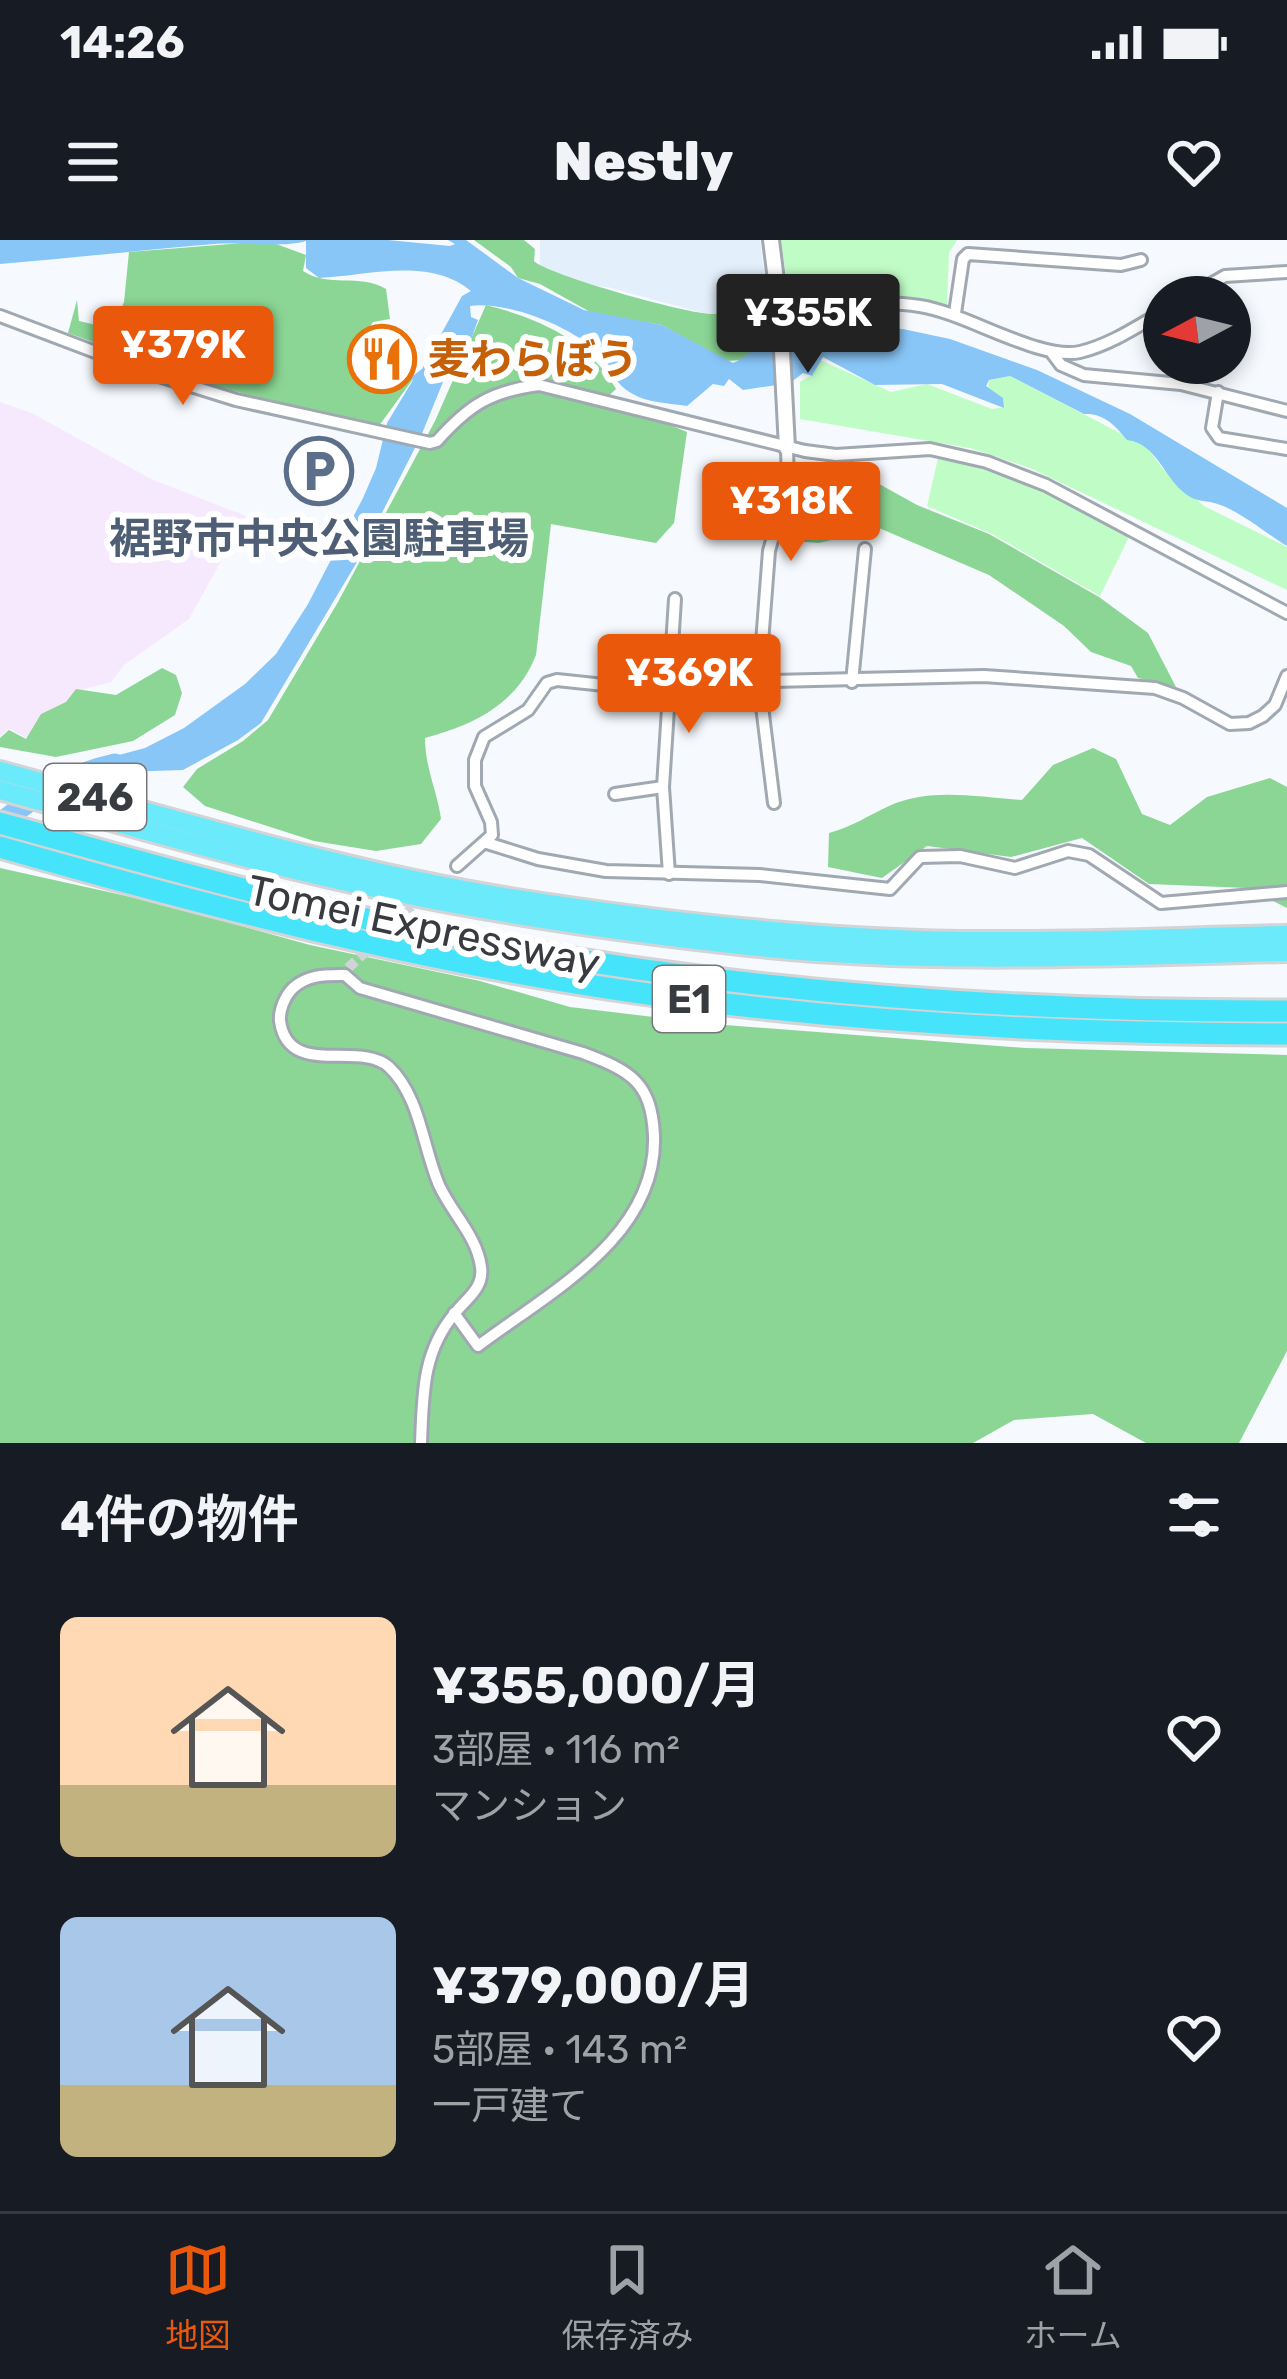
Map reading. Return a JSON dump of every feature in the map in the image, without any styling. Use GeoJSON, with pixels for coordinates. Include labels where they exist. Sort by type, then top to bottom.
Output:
{"type":"FeatureCollection","features":[{"type":"Feature","properties":{"kind":"highway","name":"246"},"geometry":{"type":"LineString","coordinates":[[0,771],[385,890],[506,914],[753,946],[983,957],[1287,952]]}},
{"type":"Feature","properties":{"kind":"highway","name":"246"},"geometry":{"type":"LineString","coordinates":[[0,790],[508,898],[755,930],[987,941],[1287,935]]}},
{"type":"Feature","properties":{"kind":"highway","name":"Tomei Expressway"},"geometry":{"type":"LineString","coordinates":[[0,823],[392,924],[628,968],[876,998],[1287,1011]]}},
{"type":"Feature","properties":{"kind":"highway","name":"Tomei Expressway"},"geometry":{"type":"LineString","coordinates":[[0,848],[375,945],[536,976],[723,1004],[1024,1030],[1287,1034]]}},
{"type":"Feature","properties":{"kind":"street"},"geometry":{"type":"LineString","coordinates":[[771,240],[780,315],[788,484],[769,551],[759,682],[774,803]]}},
{"type":"Feature","properties":{"kind":"street"},"geometry":{"type":"LineString","coordinates":[[955,313],[963,259],[968,254],[1121,265],[1141,260]]}},
{"type":"Feature","properties":{"kind":"street"},"geometry":{"type":"LineString","coordinates":[[1225,276],[1287,272]]}},
{"type":"Feature","properties":{"kind":"street"},"geometry":{"type":"LineString","coordinates":[[780,315],[889,304],[955,313],[1052,353],[1083,352],[1143,322]]}},
{"type":"Feature","properties":{"kind":"street"},"geometry":{"type":"LineString","coordinates":[[0,316],[236,400],[421,442],[437,441],[487,397],[539,385],[787,448],[836,455],[930,449],[987,462],[1046,485],[1287,613]]}},
{"type":"Feature","properties":{"kind":"street"},"geometry":{"type":"LineString","coordinates":[[1052,353],[1061,365],[1084,375],[1181,384],[1287,411]]}},
{"type":"Feature","properties":{"kind":"street"},"geometry":{"type":"LineString","coordinates":[[1218,392],[1212,428],[1219,438],[1287,449]]}},
{"type":"Feature","properties":{"kind":"street"},"geometry":{"type":"LineString","coordinates":[[852,682],[865,549]]}},
{"type":"Feature","properties":{"kind":"street"},"geometry":{"type":"LineString","coordinates":[[669,874],[663,787],[675,599]]}},
{"type":"Feature","properties":{"kind":"street"},"geometry":{"type":"LineString","coordinates":[[457,866],[487,843],[493,828],[475,786],[475,760],[484,737],[514,721],[547,683],[557,680],[604,685],[984,676],[1155,688],[1183,698],[1215,719],[1249,724],[1275,705],[1287,676]]}},
{"type":"Feature","properties":{"kind":"street"},"geometry":{"type":"LineString","coordinates":[[615,794],[663,787]]}},
{"type":"Feature","properties":{"kind":"street"},"geometry":{"type":"LineString","coordinates":[[487,843],[538,859],[606,871],[760,875],[890,890],[920,856],[960,856],[1015,868],[1068,851],[1090,855],[1161,903],[1287,892]]}},
{"type":"Feature","properties":{"kind":"street"},"geometry":{"type":"LineString","coordinates":[[421,1443],[428,1356],[454,1313],[473,1297],[482,1272],[477,1251],[440,1188],[407,1092],[387,1064],[296,1050],[280,1025],[282,1006],[292,989],[313,977],[347,972],[360,988],[602,1060],[645,1089],[652,1106],[654,1153],[644,1196],[625,1228],[596,1256],[478,1346],[454,1313]]}},
{"type":"Feature","properties":{"kind":"shaded area"},"geometry":{"type":"Polygon","coordinates":[[[540,240],[760,240],[768,305],[710,315],[585,285],[540,268],[540,240]]]}},
{"type":"Feature","properties":{"kind":"shaded area"},"geometry":{"type":"Polygon","coordinates":[[[0,402],[32,413],[151,479],[246,516],[189,619],[124,665],[111,682],[77,691],[48,724],[26,738],[10,729],[0,736],[0,402]]]}},
{"type":"Feature","properties":{"kind":"green space"},"geometry":{"type":"Polygon","coordinates":[[[474,240],[524,240],[535,249],[534,261],[545,267],[676,308],[712,314],[768,305],[769,335],[742,360],[726,361],[662,325],[592,313],[540,284],[518,278],[511,267],[474,240]]]}},
{"type":"Feature","properties":{"kind":"green space"},"geometry":{"type":"Polygon","coordinates":[[[781,240],[957,240],[949,253],[947,305],[894,297],[805,302],[787,283],[781,240]]]}},
{"type":"Feature","properties":{"kind":"green space"},"geometry":{"type":"Polygon","coordinates":[[[268,241],[306,255],[303,271],[313,276],[386,289],[390,319],[373,322],[369,328],[378,352],[369,370],[413,379],[376,430],[216,386],[68,333],[77,300],[79,321],[109,328],[115,325],[124,302],[129,252],[268,241]]]}},
{"type":"Feature","properties":{"kind":"green space"},"geometry":{"type":"Polygon","coordinates":[[[486,305],[543,324],[592,357],[616,389],[600,404],[687,432],[674,523],[656,543],[551,524],[536,655],[528,672],[492,710],[425,738],[441,819],[421,844],[376,851],[314,841],[205,806],[183,787],[197,769],[268,720],[435,421],[486,305]]]}},
{"type":"Feature","properties":{"kind":"green space"},"geometry":{"type":"Polygon","coordinates":[[[818,359],[891,392],[927,384],[992,409],[1005,407],[988,391],[989,380],[1010,376],[1147,447],[1163,469],[1204,506],[1287,547],[1287,590],[1030,468],[970,448],[800,419],[800,382],[812,375],[818,359]]]}},
{"type":"Feature","properties":{"kind":"green space"},"geometry":{"type":"Polygon","coordinates":[[[938,458],[1011,479],[1126,534],[1128,539],[1100,596],[994,535],[927,506],[938,458]]]}},
{"type":"Feature","properties":{"kind":"green space"},"geometry":{"type":"Polygon","coordinates":[[[812,463],[863,475],[917,505],[989,534],[1099,597],[1148,633],[1176,687],[1138,678],[1131,666],[1091,652],[1064,626],[989,575],[879,528],[819,543],[795,541],[799,473],[812,463]]]}},
{"type":"Feature","properties":{"kind":"green space"},"geometry":{"type":"Polygon","coordinates":[[[162,668],[176,675],[182,693],[175,715],[133,741],[56,757],[0,747],[0,738],[9,730],[26,739],[41,714],[66,702],[76,689],[116,695],[162,668]]]}},
{"type":"Feature","properties":{"kind":"green space"},"geometry":{"type":"Polygon","coordinates":[[[1093,748],[1116,759],[1142,814],[1170,825],[1207,797],[1270,778],[1287,787],[1287,908],[1247,888],[1149,884],[1082,838],[1011,857],[927,846],[882,878],[828,867],[829,833],[889,806],[937,795],[1022,800],[1053,765],[1093,748]]]}},
{"type":"Feature","properties":{"kind":"green space"},"geometry":{"type":"Polygon","coordinates":[[[0,868],[158,903],[310,945],[480,981],[570,1007],[712,1024],[1026,1048],[1287,1055],[1287,1351],[1239,1443],[1146,1443],[1093,1414],[1014,1420],[973,1443],[0,1443],[0,868]]]}},
{"type":"Feature","properties":{"kind":"water"},"geometry":{"type":"Polygon","coordinates":[[[0,240],[388,240],[450,246],[455,244],[448,240],[466,240],[518,278],[584,310],[662,325],[733,363],[778,334],[797,339],[808,333],[809,324],[810,332],[822,337],[835,326],[903,329],[950,339],[1037,370],[1130,414],[1287,508],[1287,546],[1232,510],[1187,495],[1146,448],[1127,440],[1108,421],[1084,414],[1010,376],[989,380],[986,386],[1003,398],[1004,408],[942,384],[875,385],[823,357],[812,376],[803,373],[790,383],[743,390],[729,379],[724,386],[713,384],[687,406],[633,394],[593,348],[561,327],[522,312],[470,306],[471,317],[478,320],[472,337],[445,377],[421,436],[357,562],[261,723],[183,770],[92,773],[89,763],[145,748],[184,728],[245,684],[276,654],[363,498],[387,423],[413,380],[390,372],[414,375],[422,369],[462,296],[471,291],[454,280],[417,271],[319,278],[306,268],[306,241],[214,244],[0,264],[0,240]]]}},
{"type":"Feature","properties":{"kind":"waterway"},"geometry":{"type":"LineString","coordinates":[[0,824],[54,787],[115,764]]}},
{"type":"Feature","properties":{"kind":"tunnel"},"geometry":{"type":"LineString","coordinates":[[394,925],[424,897]]}},
{"type":"Feature","properties":{"kind":"tunnel"},"geometry":{"type":"LineString","coordinates":[[348,968],[372,946]]}},
{"type":"Feature","properties":{"kind":"place","name":"麦わらぼう"},"geometry":{"type":"Point","coordinates":[382,359]}},
{"type":"Feature","properties":{"kind":"place","name":"裾野市中央公園駐車場"},"geometry":{"type":"Point","coordinates":[319,471]}}]}
